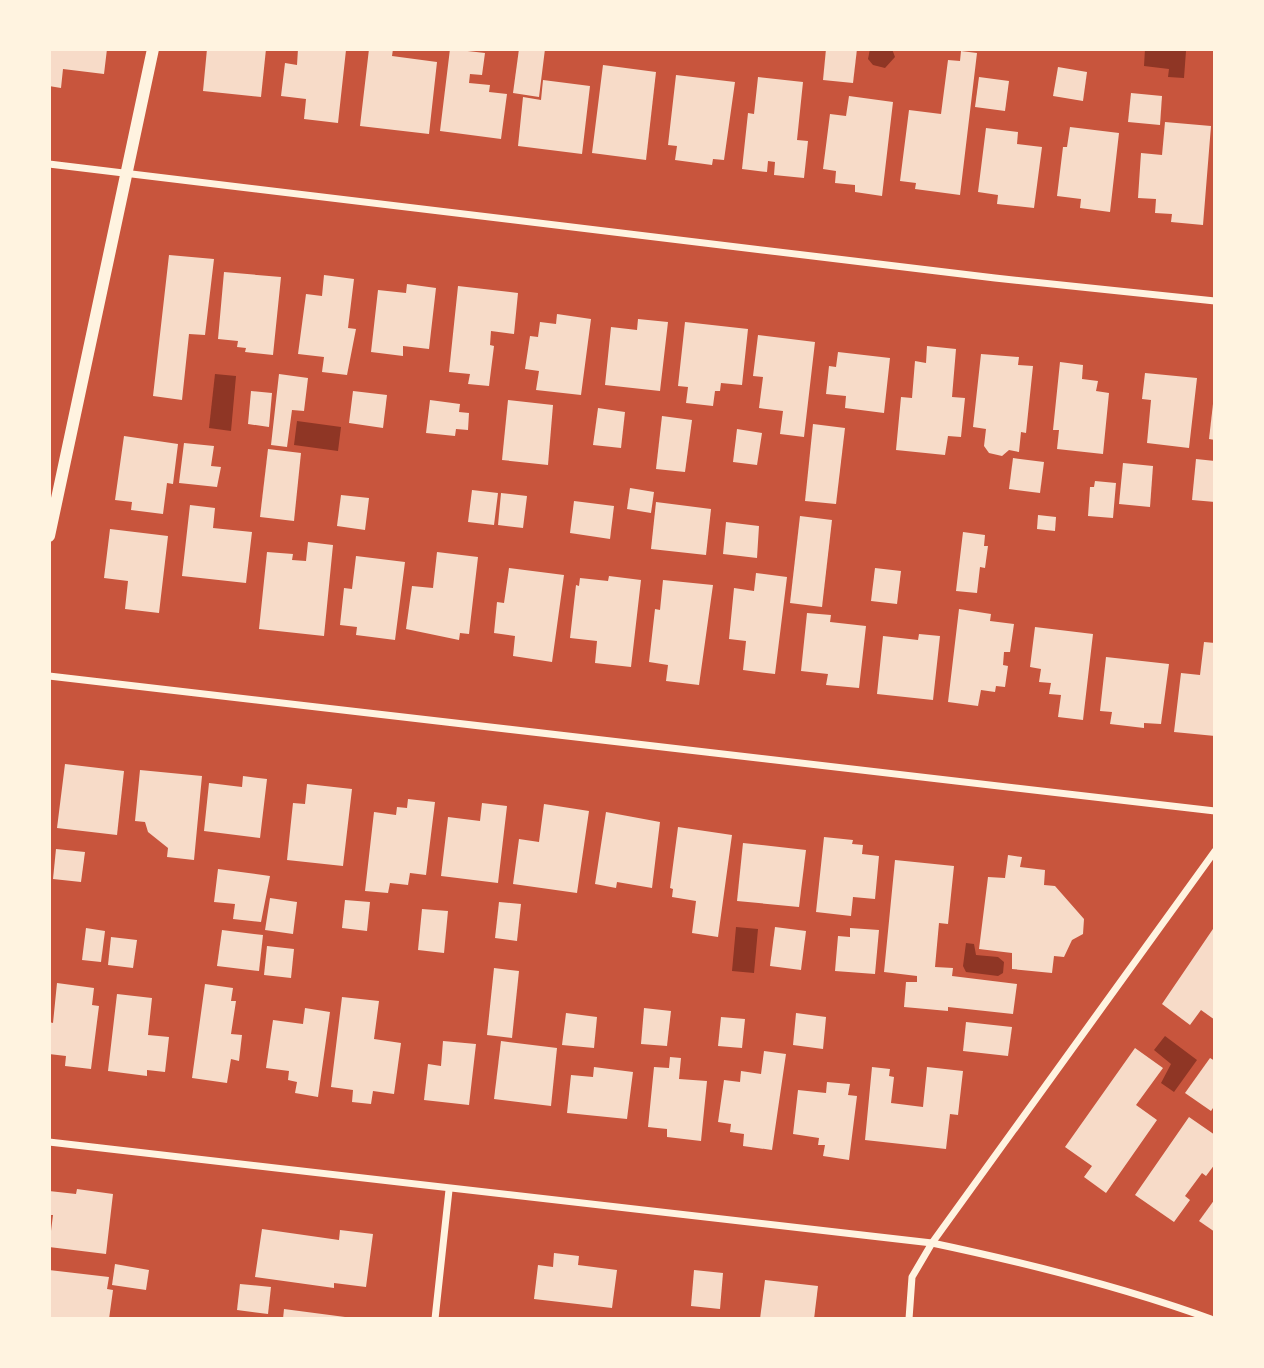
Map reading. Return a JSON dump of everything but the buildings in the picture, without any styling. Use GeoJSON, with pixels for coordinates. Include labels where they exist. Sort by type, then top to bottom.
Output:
{"type":"FeatureCollection","features":[{"type":"Feature","properties":{"kind":"street"},"geometry":{"type":"LineString","coordinates":[[49,536],[153,49]]}},
{"type":"Feature","properties":{"kind":"street"},"geometry":{"type":"LineString","coordinates":[[49,164],[995,278],[1215,301]]}},
{"type":"Feature","properties":{"kind":"street"},"geometry":{"type":"LineString","coordinates":[[49,676],[1215,811]]}},
{"type":"Feature","properties":{"kind":"street"},"geometry":{"type":"LineString","coordinates":[[909,1319],[912,1277],[932,1243],[1215,851]]}},
{"type":"Feature","properties":{"kind":"street"},"geometry":{"type":"LineString","coordinates":[[49,1142],[449,1190],[932,1243],[1047,1267],[1153,1298],[1211,1319]]}},
{"type":"Feature","properties":{"kind":"street"},"geometry":{"type":"LineString","coordinates":[[435,1319],[449,1190]]}},
{"type":"Feature","properties":{"kind":"shaded area"},"geometry":{"type":"Polygon","coordinates":[[[870,49],[892,49],[895,57],[885,68],[873,65],[868,59],[870,49]]]}},
{"type":"Feature","properties":{"kind":"shaded area"},"geometry":{"type":"Polygon","coordinates":[[[1145,49],[1186,51],[1184,78],[1168,77],[1169,69],[1144,66],[1145,49]]]}},
{"type":"Feature","properties":{"kind":"shaded area"},"geometry":{"type":"Polygon","coordinates":[[[215,374],[236,376],[231,431],[209,428],[215,374]]]}},
{"type":"Feature","properties":{"kind":"shaded area"},"geometry":{"type":"Polygon","coordinates":[[[297,421],[341,427],[338,451],[294,445],[297,421]]]}},
{"type":"Feature","properties":{"kind":"shaded area"},"geometry":{"type":"Polygon","coordinates":[[[736,927],[758,929],[754,973],[732,971],[736,927]]]}},
{"type":"Feature","properties":{"kind":"shaded area"},"geometry":{"type":"Polygon","coordinates":[[[966,943],[974,944],[976,955],[998,957],[1004,962],[1003,973],[998,976],[966,972],[963,966],[966,943]]]}},
{"type":"Feature","properties":{"kind":"shaded area"},"geometry":{"type":"Polygon","coordinates":[[[1165,1036],[1197,1060],[1174,1092],[1161,1083],[1171,1064],[1154,1050],[1165,1036]]]}}]}
